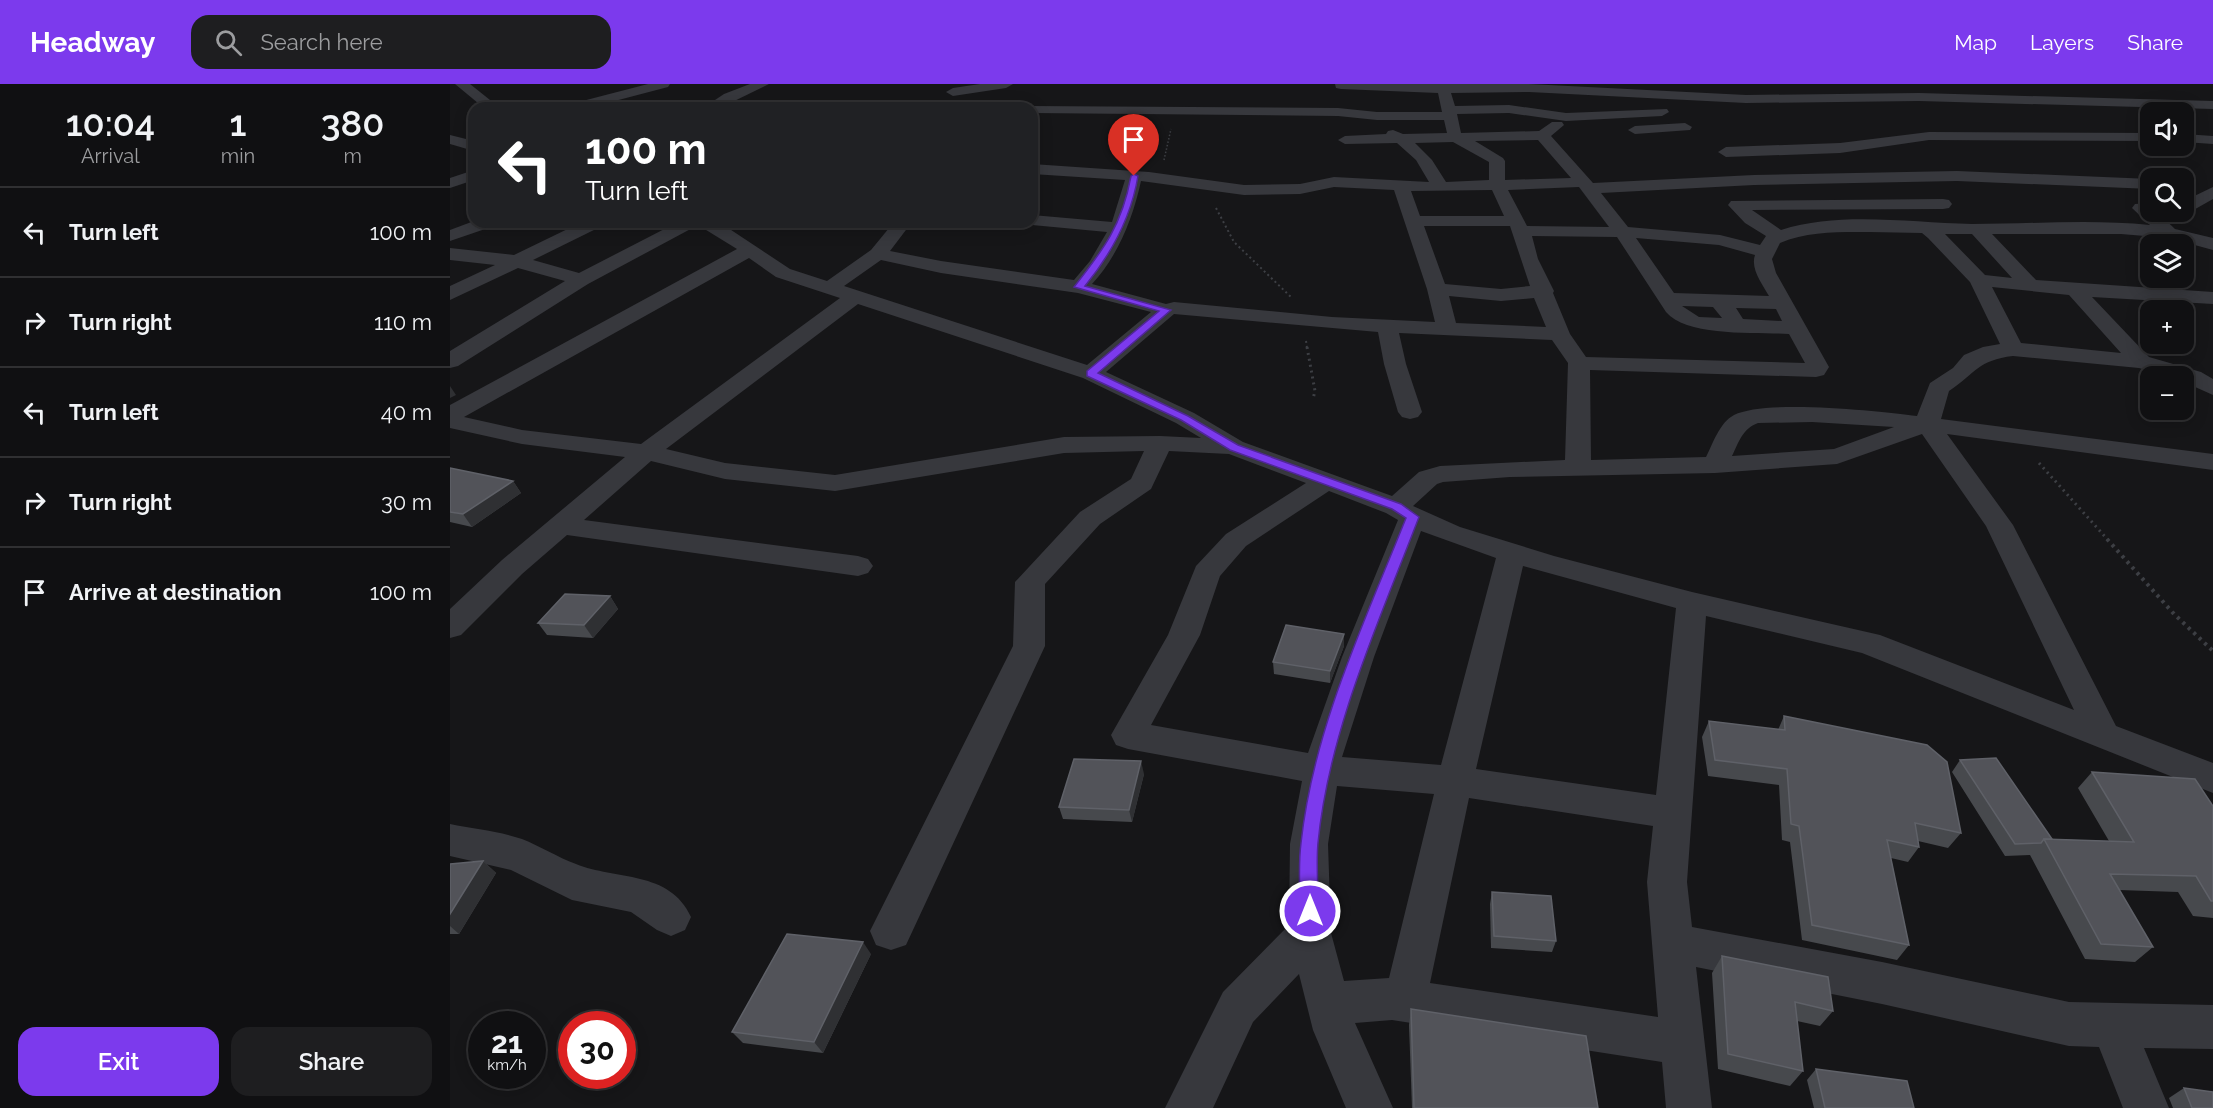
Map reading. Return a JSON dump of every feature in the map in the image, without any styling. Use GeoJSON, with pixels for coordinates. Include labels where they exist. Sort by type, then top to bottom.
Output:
{"type":"FeatureCollection","features":[{"type":"Feature","properties":{"kind":"street"},"geometry":{"type":"LineString","coordinates":[[465,86],[487,84]]}},
{"type":"Feature","properties":{"kind":"street"},"geometry":{"type":"LineString","coordinates":[[595,102],[663,84]]}},
{"type":"Feature","properties":{"kind":"street"},"geometry":{"type":"LineString","coordinates":[[720,102],[762,84]]}},
{"type":"Feature","properties":{"kind":"street"},"geometry":{"type":"LineString","coordinates":[[933,102],[938,94],[979,86],[1006,84]]}},
{"type":"Feature","properties":{"kind":"street"},"geometry":{"type":"LineString","coordinates":[[1334,182],[1347,150],[1338,112],[1341,84],[1444,89],[1603,88],[1693,98],[1919,98],[1987,101],[2123,101],[2213,105]]}},
{"type":"Feature","properties":{"kind":"street"},"geometry":{"type":"LineString","coordinates":[[1685,84],[1693,98]]}},
{"type":"Feature","properties":{"kind":"street"},"geometry":{"type":"LineString","coordinates":[[1791,84],[1813,99]]}},
{"type":"Feature","properties":{"kind":"street"},"geometry":{"type":"LineString","coordinates":[[1970,84],[1987,101]]}},
{"type":"Feature","properties":{"kind":"street"},"geometry":{"type":"LineString","coordinates":[[465,86],[485,102]]}},
{"type":"Feature","properties":{"kind":"street"},"geometry":{"type":"LineString","coordinates":[[979,86],[988,102]]}},
{"type":"Feature","properties":{"kind":"street"},"geometry":{"type":"LineString","coordinates":[[1503,88],[1509,109]]}},
{"type":"Feature","properties":{"kind":"street"},"geometry":{"type":"LineString","coordinates":[[1444,89],[1455,137]]}},
{"type":"Feature","properties":{"kind":"street"},"geometry":{"type":"LineString","coordinates":[[1558,90],[1564,96],[1570,116]]}},
{"type":"Feature","properties":{"kind":"street"},"geometry":{"type":"LineString","coordinates":[[1919,98],[1956,111]]}},
{"type":"Feature","properties":{"kind":"street"},"geometry":{"type":"LineString","coordinates":[[1704,111],[1756,112],[1767,106],[1767,99]]}},
{"type":"Feature","properties":{"kind":"street"},"geometry":{"type":"LineString","coordinates":[[1038,109],[1338,112],[1377,116],[1509,109],[1570,116],[1672,112],[1685,127],[1726,152],[1754,180]]}},
{"type":"Feature","properties":{"kind":"street"},"geometry":{"type":"LineString","coordinates":[[1377,116],[1392,133],[1415,148],[1434,170],[1440,187]]}},
{"type":"Feature","properties":{"kind":"street"},"geometry":{"type":"LineString","coordinates":[[1547,133],[1570,116]]}},
{"type":"Feature","properties":{"kind":"street"},"geometry":{"type":"LineString","coordinates":[[1980,122],[1987,127],[1993,137]]}},
{"type":"Feature","properties":{"kind":"street"},"geometry":{"type":"LineString","coordinates":[[1346,140],[1685,127]]}},
{"type":"Feature","properties":{"kind":"street"},"geometry":{"type":"LineString","coordinates":[[1547,133],[1643,258],[1672,308],[1684,318],[1697,323],[1797,328]]}},
{"type":"Feature","properties":{"kind":"street"},"geometry":{"type":"LineString","coordinates":[[1455,137],[1490,154],[1497,161],[1497,178],[1544,291],[1559,334],[1579,363],[1578,468]]}},
{"type":"Feature","properties":{"kind":"street"},"geometry":{"type":"LineString","coordinates":[[1726,152],[1840,148],[1919,137],[2140,137]]}},
{"type":"Feature","properties":{"kind":"street"},"geometry":{"type":"LineString","coordinates":[[450,139],[468,145]]}},
{"type":"Feature","properties":{"kind":"street"},"geometry":{"type":"LineString","coordinates":[[2194,139],[2213,140]]}},
{"type":"Feature","properties":{"kind":"street"},"geometry":{"type":"LineString","coordinates":[[450,151],[468,147]]}},
{"type":"Feature","properties":{"kind":"street"},"geometry":{"type":"LineString","coordinates":[[1411,169],[1455,170],[1497,178],[1586,185],[1664,186],[1754,180],[1908,177],[2012,177],[2140,183]]}},
{"type":"Feature","properties":{"kind":"street"},"geometry":{"type":"LineString","coordinates":[[1038,170],[1134,176],[1215,188],[1277,190],[1334,182],[1440,187],[1497,178]]}},
{"type":"Feature","properties":{"kind":"street"},"geometry":{"type":"LineString","coordinates":[[1079,287],[1099,264],[1118,228],[1130,199],[1134,176]]}},
{"type":"Feature","properties":{"kind":"street"},"geometry":{"type":"LineString","coordinates":[[450,183],[468,177]]}},
{"type":"Feature","properties":{"kind":"street"},"geometry":{"type":"LineString","coordinates":[[1908,177],[1982,229],[2029,284]]}},
{"type":"Feature","properties":{"kind":"street"},"geometry":{"type":"LineString","coordinates":[[2110,182],[2140,204]]}},
{"type":"Feature","properties":{"kind":"street"},"geometry":{"type":"LineString","coordinates":[[1401,186],[1437,289],[1455,328]]}},
{"type":"Feature","properties":{"kind":"street"},"geometry":{"type":"LineString","coordinates":[[2194,186],[2213,187]]}},
{"type":"Feature","properties":{"kind":"street"},"geometry":{"type":"LineString","coordinates":[[2194,202],[2213,192]]}},
{"type":"Feature","properties":{"kind":"street"},"geometry":{"type":"LineString","coordinates":[[1772,244],[1737,205],[1955,208]]}},
{"type":"Feature","properties":{"kind":"street"},"geometry":{"type":"LineString","coordinates":[[1412,220],[1621,232],[1772,244],[1855,226],[1928,229],[2053,227],[2169,233],[2213,244]]}},
{"type":"Feature","properties":{"kind":"street"},"geometry":{"type":"LineString","coordinates":[[1038,221],[1118,228]]}},
{"type":"Feature","properties":{"kind":"street"},"geometry":{"type":"LineString","coordinates":[[2159,222],[2169,233]]}},
{"type":"Feature","properties":{"kind":"street"},"geometry":{"type":"LineString","coordinates":[[450,236],[472,228]]}},
{"type":"Feature","properties":{"kind":"street"},"geometry":{"type":"LineString","coordinates":[[450,294],[583,228]]}},
{"type":"Feature","properties":{"kind":"street"},"geometry":{"type":"LineString","coordinates":[[450,361],[581,280],[680,228]]}},
{"type":"Feature","properties":{"kind":"street"},"geometry":{"type":"LineString","coordinates":[[718,228],[748,251],[783,273],[1091,373],[1185,418],[1234,447],[1327,481],[1450,533],[1692,602],[1869,644],[2213,778]]}},
{"type":"Feature","properties":{"kind":"street"},"geometry":{"type":"LineString","coordinates":[[450,627],[560,525],[842,292],[878,254],[898,228]]}},
{"type":"Feature","properties":{"kind":"street"},"geometry":{"type":"LineString","coordinates":[[1928,229],[1940,237],[1979,280],[2013,349]]}},
{"type":"Feature","properties":{"kind":"street"},"geometry":{"type":"LineString","coordinates":[[1579,363],[1816,370],[1818,367],[1766,273],[1763,259],[1772,244]]}},
{"type":"Feature","properties":{"kind":"street"},"geometry":{"type":"LineString","coordinates":[[450,415],[561,356],[748,251]]}},
{"type":"Feature","properties":{"kind":"street"},"geometry":{"type":"LineString","coordinates":[[878,254],[941,267],[1079,287],[1166,310],[1187,309],[1304,321],[1559,334]]}},
{"type":"Feature","properties":{"kind":"street"},"geometry":{"type":"LineString","coordinates":[[450,255],[514,261],[581,280]]}},
{"type":"Feature","properties":{"kind":"street"},"geometry":{"type":"LineString","coordinates":[[1979,280],[2075,290],[2213,298]]}},
{"type":"Feature","properties":{"kind":"street"},"geometry":{"type":"LineString","coordinates":[[1437,289],[1501,295],[1544,291]]}},
{"type":"Feature","properties":{"kind":"street"},"geometry":{"type":"LineString","coordinates":[[2075,290],[2141,362]]}},
{"type":"Feature","properties":{"kind":"street"},"geometry":{"type":"LineString","coordinates":[[1455,328],[1501,295]]}},
{"type":"Feature","properties":{"kind":"street"},"geometry":{"type":"LineString","coordinates":[[1668,299],[1782,303]]}},
{"type":"Feature","properties":{"kind":"street"},"geometry":{"type":"LineString","coordinates":[[1719,301],[1729,312],[1727,325],[1732,366]]}},
{"type":"Feature","properties":{"kind":"street"},"geometry":{"type":"LineString","coordinates":[[1091,373],[1166,310]]}},
{"type":"Feature","properties":{"kind":"street"},"geometry":{"type":"LineString","coordinates":[[1387,326],[1395,364],[1410,412]]}},
{"type":"Feature","properties":{"kind":"street"},"geometry":{"type":"LineString","coordinates":[[1927,424],[1938,388],[1961,373],[1972,360],[1990,352],[2013,349],[2141,362],[2193,377],[2213,388]]}},
{"type":"Feature","properties":{"kind":"street"},"geometry":{"type":"LineString","coordinates":[[1715,465],[1734,427],[1755,416],[1812,415],[1927,424],[2017,438],[2213,462]]}},
{"type":"Feature","properties":{"kind":"street"},"geometry":{"type":"LineString","coordinates":[[450,421],[522,437],[646,452],[725,471],[835,483],[1064,445],[1160,443],[1234,447]]}},
{"type":"Feature","properties":{"kind":"street"},"geometry":{"type":"LineString","coordinates":[[1370,1108],[1335,1030],[1310,933],[1309,844],[1322,770],[1404,512],[1428,478],[1440,474],[1715,465],[1837,456],[1927,424]]}},
{"type":"Feature","properties":{"kind":"street"},"geometry":{"type":"LineString","coordinates":[[1927,424],[1999,525],[2105,736]]}},
{"type":"Feature","properties":{"kind":"street"},"geometry":{"type":"LineString","coordinates":[[891,931],[1029,646],[1029,582],[1090,518],[1142,483],[1160,443]]}},
{"type":"Feature","properties":{"kind":"street"},"geometry":{"type":"LineString","coordinates":[[1327,481],[1236,540],[1206,573],[1184,635],[1128,735],[1322,770],[1455,781],[1673,813]]}},
{"type":"Feature","properties":{"kind":"street"},"geometry":{"type":"LineString","coordinates":[[560,525],[858,566]]}},
{"type":"Feature","properties":{"kind":"street"},"geometry":{"type":"LineString","coordinates":[[1405,1001],[1455,781],[1512,552]]}},
{"type":"Feature","properties":{"kind":"street"},"geometry":{"type":"LineString","coordinates":[[1689,1108],[1667,882],[1692,602]]}},
{"type":"Feature","properties":{"kind":"street"},"geometry":{"type":"LineString","coordinates":[[450,840],[518,855],[572,882],[641,896],[671,917]]}},
{"type":"Feature","properties":{"kind":"street"},"geometry":{"type":"LineString","coordinates":[[1188,1108],[1238,1007],[1310,933]]}},
{"type":"Feature","properties":{"kind":"street"},"geometry":{"type":"LineString","coordinates":[[1673,943],[1882,983],[2069,1024],[2213,1027]]}},
{"type":"Feature","properties":{"kind":"street"},"geometry":{"type":"LineString","coordinates":[[1329,1004],[1392,999],[1682,1043]]}},
{"type":"Feature","properties":{"kind":"street"},"geometry":{"type":"LineString","coordinates":[[2113,1025],[2146,1108]]}},
{"type":"Feature","properties":{"kind":"path"},"geometry":{"type":"LineString","coordinates":[[1180,112],[1166,141],[1163,164],[1217,209],[1234,242],[1297,303],[1304,321],[1315,391],[1313,399]]}},
{"type":"Feature","properties":{"kind":"path"},"geometry":{"type":"LineString","coordinates":[[2017,438],[2174,614],[2213,651]]}},
{"type":"Feature","properties":{"kind":"building"},"geometry":{"type":"Polygon","coordinates":[[[450,468],[513,481],[463,514],[450,512],[450,468]]]}},
{"type":"Feature","properties":{"kind":"building"},"geometry":{"type":"Polygon","coordinates":[[[565,594],[610,596],[584,625],[538,623],[565,594]]]}},
{"type":"Feature","properties":{"kind":"building"},"geometry":{"type":"Polygon","coordinates":[[[1286,625],[1344,634],[1330,671],[1273,662],[1286,625]]]}},
{"type":"Feature","properties":{"kind":"building"},"geometry":{"type":"Polygon","coordinates":[[[1784,716],[1927,745],[1947,762],[1961,833],[1915,823],[1919,847],[1887,840],[1909,945],[1812,925],[1799,826],[1791,824],[1787,769],[1715,760],[1709,721],[1785,730],[1784,716]]]}},
{"type":"Feature","properties":{"kind":"building"},"geometry":{"type":"Polygon","coordinates":[[[1996,758],[2052,839],[2044,839],[2041,843],[2015,844],[1960,760],[1996,758]]]}},
{"type":"Feature","properties":{"kind":"building"},"geometry":{"type":"Polygon","coordinates":[[[1074,759],[1141,761],[1129,810],[1059,807],[1074,759]]]}},
{"type":"Feature","properties":{"kind":"building"},"geometry":{"type":"Polygon","coordinates":[[[2092,772],[2195,779],[2213,806],[2213,901],[2196,876],[2110,874],[2153,947],[2101,944],[2044,839],[2134,842],[2092,772]]]}},
{"type":"Feature","properties":{"kind":"building"},"geometry":{"type":"Polygon","coordinates":[[[483,861],[450,914],[450,864],[483,861]]]}},
{"type":"Feature","properties":{"kind":"building"},"geometry":{"type":"Polygon","coordinates":[[[1492,892],[1551,896],[1556,941],[1494,936],[1492,892]]]}},
{"type":"Feature","properties":{"kind":"building"},"geometry":{"type":"Polygon","coordinates":[[[787,934],[863,942],[814,1042],[732,1032],[787,934]]]}},
{"type":"Feature","properties":{"kind":"building"},"geometry":{"type":"Polygon","coordinates":[[[1722,956],[1828,977],[1833,1011],[1795,1002],[1803,1071],[1728,1054],[1722,956]]]}},
{"type":"Feature","properties":{"kind":"building"},"geometry":{"type":"Polygon","coordinates":[[[1411,1009],[1586,1036],[1598,1108],[1414,1108],[1411,1009]]]}},
{"type":"Feature","properties":{"kind":"building"},"geometry":{"type":"Polygon","coordinates":[[[1816,1069],[1907,1081],[1914,1108],[1825,1108],[1816,1069]]]}},
{"type":"Feature","properties":{"kind":"building"},"geometry":{"type":"Polygon","coordinates":[[[2184,1088],[2213,1092],[2213,1108],[2192,1108],[2184,1088]]]}},
{"type":"Feature","properties":{"kind":"route"},"geometry":{"type":"LineString","coordinates":[[1134,176],[1123,220],[1099,264],[1079,287],[1166,310],[1091,373],[1185,418],[1234,447],[1396,507],[1413,517],[1358,657],[1324,759],[1309,844],[1310,911]]}}]}
